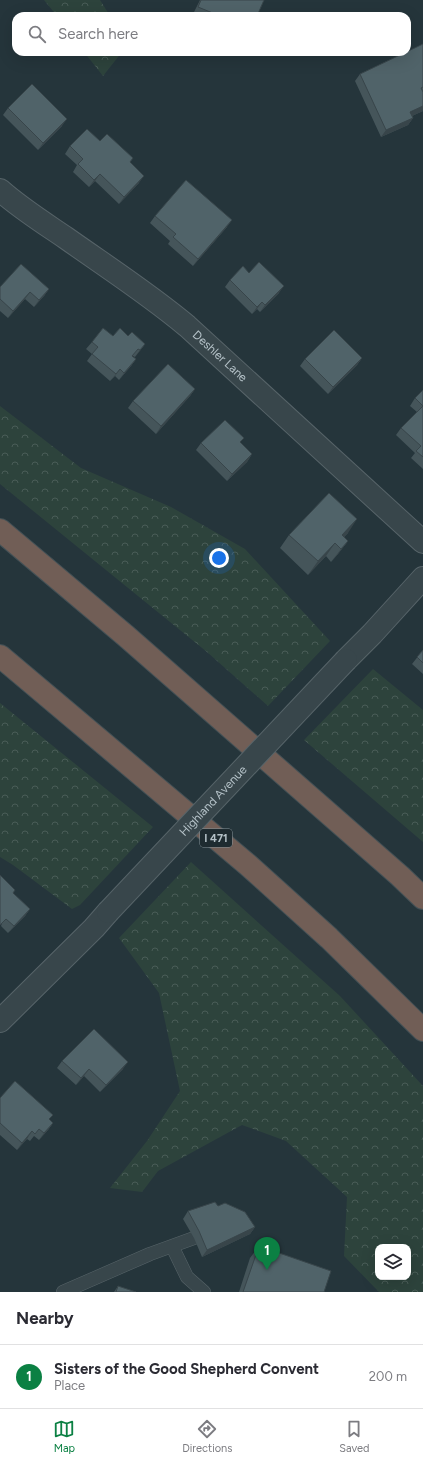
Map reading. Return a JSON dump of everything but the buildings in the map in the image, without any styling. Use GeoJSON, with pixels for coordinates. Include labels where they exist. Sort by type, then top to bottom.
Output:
{"type":"FeatureCollection","features":[{"type":"Feature","properties":{"kind":"highway"},"geometry":{"type":"LineString","coordinates":[[0,530],[126,636],[400,876],[423,898]]}},
{"type":"Feature","properties":{"kind":"highway","name":"I 471"},"geometry":{"type":"LineString","coordinates":[[0,656],[248,865],[329,938],[423,1030]]}},
{"type":"Feature","properties":{"kind":"street","name":"Deshler Lane"},"geometry":{"type":"LineString","coordinates":[[0,190],[36,218],[141,291],[187,326],[423,542]]}},
{"type":"Feature","properties":{"kind":"street","name":"Highland Avenue"},"geometry":{"type":"LineString","coordinates":[[0,1021],[94,928],[423,578]]}},
{"type":"Feature","properties":{"kind":"lane"},"geometry":{"type":"LineString","coordinates":[[63,1292],[194,1238]]}},
{"type":"Feature","properties":{"kind":"lane"},"geometry":{"type":"LineString","coordinates":[[172,1246],[187,1277],[204,1292]]}},
{"type":"Feature","properties":{"kind":"green space"},"geometry":{"type":"Polygon","coordinates":[[[44,0],[100,0],[108,12],[54,12],[44,0]]]}},
{"type":"Feature","properties":{"kind":"green space"},"geometry":{"type":"Polygon","coordinates":[[[87,56],[119,56],[103,76],[87,56]]]}},
{"type":"Feature","properties":{"kind":"green space"},"geometry":{"type":"Polygon","coordinates":[[[0,406],[81,468],[171,507],[245,549],[330,641],[268,706],[207,652],[0,484],[0,406]]]}},
{"type":"Feature","properties":{"kind":"green space"},"geometry":{"type":"Polygon","coordinates":[[[373,669],[423,710],[423,842],[304,740],[373,669]]]}},
{"type":"Feature","properties":{"kind":"green space"},"geometry":{"type":"Polygon","coordinates":[[[0,703],[153,827],[80,905],[72,909],[0,857],[0,703]]]}},
{"type":"Feature","properties":{"kind":"green space"},"geometry":{"type":"Polygon","coordinates":[[[191,862],[340,996],[423,1086],[423,1292],[379,1292],[344,1256],[347,1197],[286,1141],[242,1125],[158,1171],[142,1192],[110,1188],[147,1141],[180,1091],[159,993],[119,938],[191,862]]]}},
{"type":"Feature","properties":{"kind":"place","name":"Sisters of the Good Shepherd Convent"},"geometry":{"type":"Point","coordinates":[267,1270]}}]}
